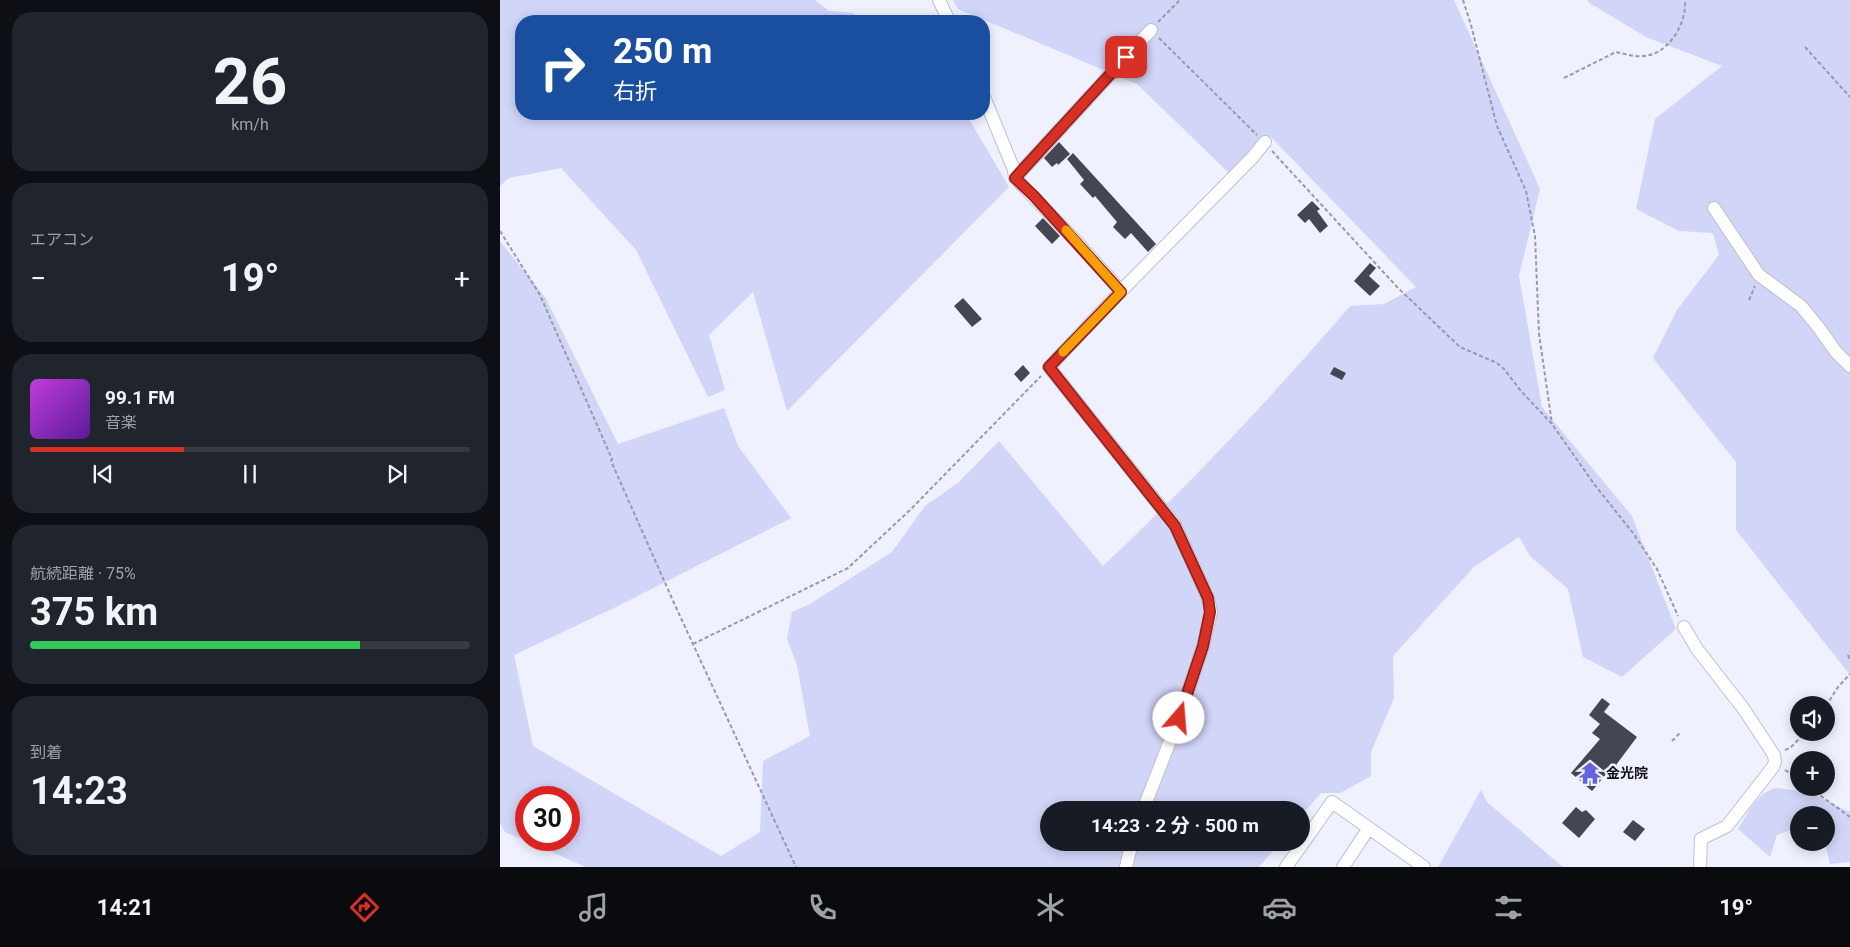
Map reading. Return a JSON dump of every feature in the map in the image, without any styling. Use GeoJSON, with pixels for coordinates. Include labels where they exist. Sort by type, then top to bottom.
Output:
{"type":"FeatureCollection","features":[{"type":"Feature","properties":{"kind":"street"},"geometry":{"type":"LineString","coordinates":[[939,0],[946,15]]}},
{"type":"Feature","properties":{"kind":"street"},"geometry":{"type":"LineString","coordinates":[[1015,178],[1151,30]]}},
{"type":"Feature","properties":{"kind":"street"},"geometry":{"type":"LineString","coordinates":[[990,112],[1014,170],[1015,178],[1070,234],[1121,292]]}},
{"type":"Feature","properties":{"kind":"street"},"geometry":{"type":"LineString","coordinates":[[1147,801],[1179,718],[1203,646],[1210,612],[1208,598],[1175,526],[1049,367],[1252,158],[1265,142]]}},
{"type":"Feature","properties":{"kind":"street"},"geometry":{"type":"LineString","coordinates":[[1714,208],[1759,275],[1801,306],[1836,352],[1850,366]]}},
{"type":"Feature","properties":{"kind":"street"},"geometry":{"type":"LineString","coordinates":[[1684,627],[1697,649],[1748,716],[1774,755],[1775,762],[1726,826],[1701,839],[1700,867]]}},
{"type":"Feature","properties":{"kind":"street"},"geometry":{"type":"LineString","coordinates":[[1286,867],[1332,802],[1369,828],[1406,862],[1424,867]]}},
{"type":"Feature","properties":{"kind":"street"},"geometry":{"type":"LineString","coordinates":[[1343,867],[1369,828]]}},
{"type":"Feature","properties":{"kind":"street"},"geometry":{"type":"LineString","coordinates":[[1126,867],[1130,851]]}},
{"type":"Feature","properties":{"kind":"path"},"geometry":{"type":"LineString","coordinates":[[1180,0],[1151,30],[1265,142],[1279,160],[1398,288],[1460,347],[1497,363],[1504,369],[1521,391],[1552,424],[1594,484],[1633,533],[1652,561],[1684,627]]}},
{"type":"Feature","properties":{"kind":"path"},"geometry":{"type":"LineString","coordinates":[[1463,0],[1497,126],[1526,191],[1535,236],[1539,334],[1552,424]]}},
{"type":"Feature","properties":{"kind":"path"},"geometry":{"type":"LineString","coordinates":[[1564,78],[1616,52],[1632,56],[1646,56],[1663,48],[1675,36],[1683,23],[1685,0]]}},
{"type":"Feature","properties":{"kind":"path"},"geometry":{"type":"LineString","coordinates":[[1805,46],[1850,97]]}},
{"type":"Feature","properties":{"kind":"path"},"geometry":{"type":"LineString","coordinates":[[500,231],[540,295],[637,521],[796,867]]}},
{"type":"Feature","properties":{"kind":"path"},"geometry":{"type":"LineString","coordinates":[[1749,300],[1759,275]]}},
{"type":"Feature","properties":{"kind":"path"},"geometry":{"type":"LineString","coordinates":[[693,644],[848,568],[910,510],[1049,367]]}},
{"type":"Feature","properties":{"kind":"path"},"geometry":{"type":"LineString","coordinates":[[1850,656],[1848,655],[1850,660]]}},
{"type":"Feature","properties":{"kind":"path"},"geometry":{"type":"LineString","coordinates":[[1832,696],[1850,674]]}},
{"type":"Feature","properties":{"kind":"path"},"geometry":{"type":"LineString","coordinates":[[1672,742],[1681,732]]}},
{"type":"Feature","properties":{"kind":"path"},"geometry":{"type":"LineString","coordinates":[[1790,773],[1775,762],[1779,760],[1785,750],[1797,741]]}},
{"type":"Feature","properties":{"kind":"path"},"geometry":{"type":"LineString","coordinates":[[1821,796],[1850,817]]}},
{"type":"Feature","properties":{"kind":"shaded area"},"geometry":{"type":"Polygon","coordinates":[[[500,0],[815,0],[829,11],[853,13],[855,15],[515,15],[515,120],[970,120],[1009,187],[787,411],[753,292],[709,335],[725,390],[708,397],[636,250],[561,168],[509,178],[500,186],[500,0]]]}},
{"type":"Feature","properties":{"kind":"shaded area"},"geometry":{"type":"Polygon","coordinates":[[[953,0],[1454,0],[1540,189],[1519,276],[1542,407],[1632,516],[1676,629],[1622,677],[1583,657],[1568,589],[1530,556],[1519,537],[1474,567],[1393,656],[1394,698],[1371,752],[1371,776],[1340,793],[1321,793],[1310,806],[1310,801],[1040,801],[1040,851],[1272,851],[1259,867],[586,867],[549,851],[580,851],[580,786],[515,786],[515,836],[505,832],[500,823],[500,241],[545,297],[618,444],[724,408],[738,446],[791,518],[618,606],[514,655],[533,746],[721,856],[760,832],[763,761],[810,736],[797,665],[787,639],[792,612],[810,604],[892,552],[925,506],[959,482],[999,441],[1103,566],[1230,439],[1350,306],[1384,304],[1416,287],[1270,136],[1229,173],[1137,84],[990,22],[990,15],[972,15],[958,9],[953,0]]]}},
{"type":"Feature","properties":{"kind":"shaded area"},"geometry":{"type":"Polygon","coordinates":[[[1588,0],[1850,0],[1850,675],[1736,530],[1736,462],[1653,358],[1677,310],[1719,255],[1713,233],[1679,231],[1636,209],[1655,119],[1722,66],[1646,37],[1588,2],[1588,0]]]}},
{"type":"Feature","properties":{"kind":"shaded area"},"geometry":{"type":"Polygon","coordinates":[[[1778,788],[1790,790],[1790,796],[1816,796],[1850,812],[1850,862],[1830,864],[1827,851],[1835,851],[1835,806],[1790,806],[1790,830],[1777,835],[1770,857],[1738,829],[1754,803],[1771,790],[1778,788]]]}},
{"type":"Feature","properties":{"kind":"shaded area"},"geometry":{"type":"Polygon","coordinates":[[[1481,790],[1487,802],[1563,867],[1438,867],[1481,790]]]}},
{"type":"Feature","properties":{"kind":"building"},"geometry":{"type":"Polygon","coordinates":[[[1059,142],[1070,154],[1058,165],[1057,163],[1052,167],[1044,158],[1059,142]]]}},
{"type":"Feature","properties":{"kind":"building"},"geometry":{"type":"Polygon","coordinates":[[[1073,153],[1156,244],[1148,252],[1131,233],[1125,239],[1113,227],[1117,222],[1095,196],[1093,198],[1080,184],[1084,180],[1067,159],[1073,153]]]}},
{"type":"Feature","properties":{"kind":"building"},"geometry":{"type":"Polygon","coordinates":[[[1312,201],[1320,209],[1317,211],[1328,226],[1320,233],[1309,219],[1305,223],[1297,215],[1312,201]]]}},
{"type":"Feature","properties":{"kind":"building"},"geometry":{"type":"Polygon","coordinates":[[[1043,218],[1060,236],[1052,244],[1035,226],[1043,218]]]}},
{"type":"Feature","properties":{"kind":"building"},"geometry":{"type":"Polygon","coordinates":[[[1370,263],[1376,268],[1369,276],[1380,286],[1370,296],[1354,281],[1370,263]]]}},
{"type":"Feature","properties":{"kind":"building"},"geometry":{"type":"Polygon","coordinates":[[[963,298],[982,319],[972,327],[954,306],[963,298]]]}},
{"type":"Feature","properties":{"kind":"building"},"geometry":{"type":"Polygon","coordinates":[[[1023,365],[1030,373],[1021,382],[1014,374],[1023,365]]]}},
{"type":"Feature","properties":{"kind":"building"},"geometry":{"type":"Polygon","coordinates":[[[1334,367],[1346,373],[1342,380],[1330,374],[1334,367]]]}},
{"type":"Feature","properties":{"kind":"building"},"geometry":{"type":"Polygon","coordinates":[[[1602,698],[1610,704],[1604,712],[1637,737],[1617,766],[1610,774],[1608,772],[1592,791],[1571,773],[1600,739],[1592,733],[1600,724],[1589,715],[1602,698]]]}},
{"type":"Feature","properties":{"kind":"building"},"geometry":{"type":"Polygon","coordinates":[[[1576,807],[1582,812],[1586,810],[1595,819],[1579,838],[1562,823],[1576,807]]]}},
{"type":"Feature","properties":{"kind":"building"},"geometry":{"type":"Polygon","coordinates":[[[1633,820],[1645,829],[1635,841],[1623,832],[1633,820]]]}},
{"type":"Feature","properties":{"kind":"slow traffic"},"geometry":{"type":"LineString","coordinates":[[1063,352],[1121,292],[1066,230]]}},
{"type":"Feature","properties":{"kind":"place","name":"金光院"},"geometry":{"type":"Point","coordinates":[1590,773]}},
{"type":"Feature","properties":{"kind":"route"},"geometry":{"type":"LineString","coordinates":[[1126,57],[1015,178],[1076,241],[1121,292],[1049,367],[1175,526],[1208,598],[1210,612],[1203,646],[1179,718]]}}]}
